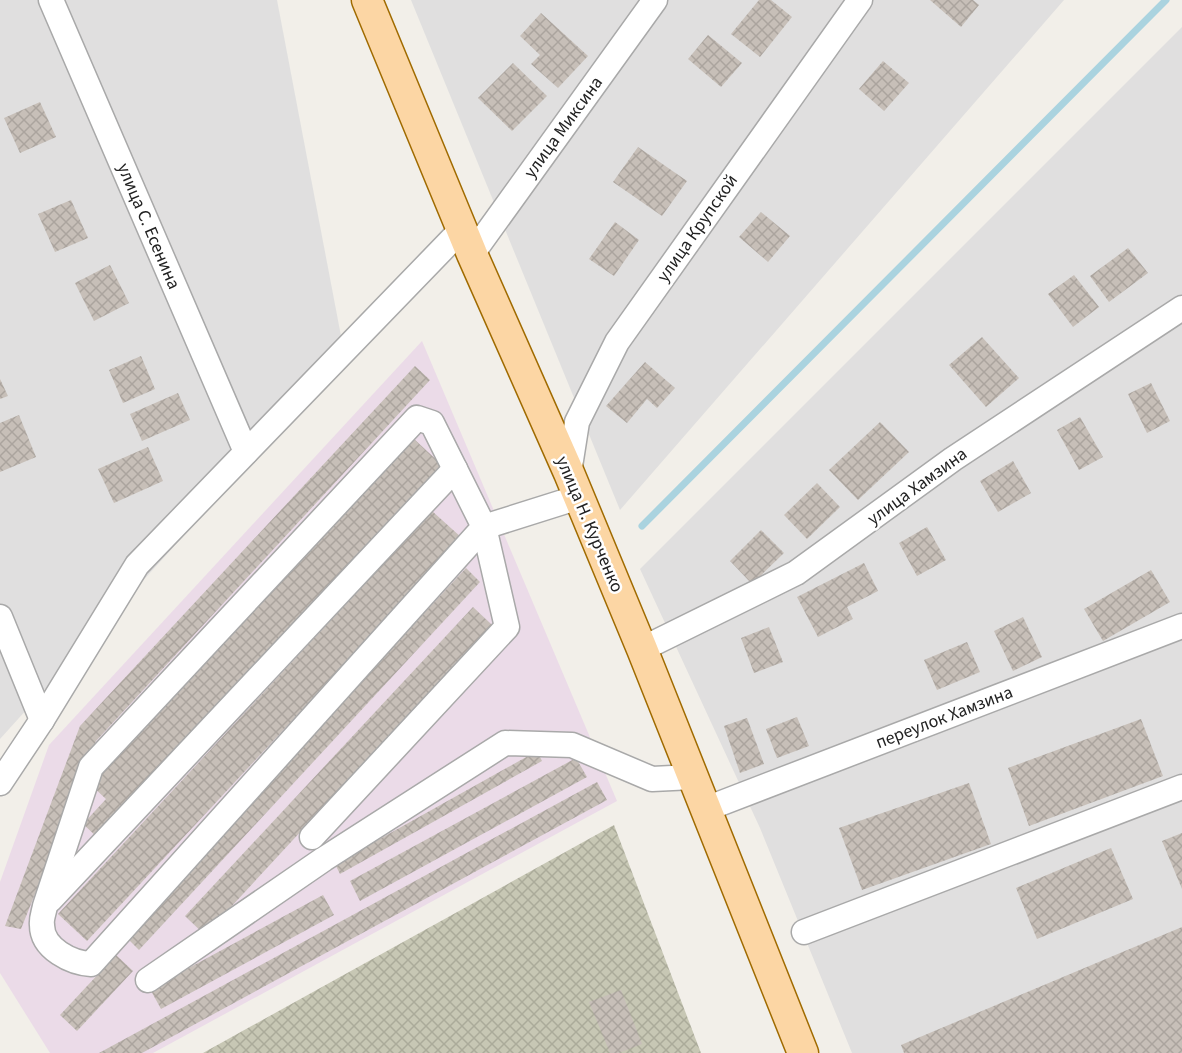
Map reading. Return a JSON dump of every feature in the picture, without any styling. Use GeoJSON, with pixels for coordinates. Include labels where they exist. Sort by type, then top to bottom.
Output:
{"type":"FeatureCollection","features":[{"type":"Feature","properties":{"kind":"main road","name":"улица Н. Курченко"},"geometry":{"type":"LineString","coordinates":[[367,0],[467,242],[574,485],[642,649],[803,1053]]}},
{"type":"Feature","properties":{"kind":"street","name":"улица С. Есенина"},"geometry":{"type":"LineString","coordinates":[[51,0],[246,452]]}},
{"type":"Feature","properties":{"kind":"street","name":"улица Миксина"},"geometry":{"type":"LineString","coordinates":[[0,783],[42,720],[137,565],[246,452],[467,242],[655,0]]}},
{"type":"Feature","properties":{"kind":"street","name":"улица Крупской"},"geometry":{"type":"LineString","coordinates":[[574,485],[578,422],[617,342],[860,0]]}},
{"type":"Feature","properties":{"kind":"street","name":"улица Хамзина"},"geometry":{"type":"LineString","coordinates":[[642,649],[796,573],[953,459],[1182,308]]}},
{"type":"Feature","properties":{"kind":"street"},"geometry":{"type":"LineString","coordinates":[[312,837],[507,627],[484,527],[432,423],[417,418],[91,767],[45,906],[41,927],[51,946],[75,963],[91,963],[484,527],[574,485]]}},
{"type":"Feature","properties":{"kind":"street"},"geometry":{"type":"LineString","coordinates":[[45,906],[455,469]]}},
{"type":"Feature","properties":{"kind":"street"},"geometry":{"type":"LineString","coordinates":[[0,617],[42,720]]}},
{"type":"Feature","properties":{"kind":"street","name":"переулок Хамзина"},"geometry":{"type":"LineString","coordinates":[[706,809],[1182,626]]}},
{"type":"Feature","properties":{"kind":"street"},"geometry":{"type":"LineString","coordinates":[[148,980],[324,859],[505,743],[572,745],[652,778],[693,777]]}},
{"type":"Feature","properties":{"kind":"street"},"geometry":{"type":"LineString","coordinates":[[804,932],[1182,787]]}},
{"type":"Feature","properties":{"kind":"shaded area"},"geometry":{"type":"Polygon","coordinates":[[[0,0],[277,0],[345,357],[0,739],[0,0]]]}},
{"type":"Feature","properties":{"kind":"shaded area"},"geometry":{"type":"Polygon","coordinates":[[[411,0],[1064,0],[620,510],[411,0]]]}},
{"type":"Feature","properties":{"kind":"shaded area"},"geometry":{"type":"Polygon","coordinates":[[[1182,27],[1182,1053],[852,1053],[760,828],[640,569],[1182,27]]]}},
{"type":"Feature","properties":{"kind":"shaded area"},"geometry":{"type":"Polygon","coordinates":[[[422,341],[617,801],[153,1053],[50,1053],[0,973],[0,882],[49,745],[422,341]]]}},
{"type":"Feature","properties":{"kind":"shaded area"},"geometry":{"type":"Polygon","coordinates":[[[614,825],[701,1053],[203,1053],[614,825]]]}},
{"type":"Feature","properties":{"kind":"building"},"geometry":{"type":"Polygon","coordinates":[[[759,0],[771,0],[792,17],[760,57],[731,34],[759,0]]]}},
{"type":"Feature","properties":{"kind":"building"},"geometry":{"type":"Polygon","coordinates":[[[930,0],[973,0],[979,5],[961,27],[930,0]]]}},
{"type":"Feature","properties":{"kind":"building"},"geometry":{"type":"Polygon","coordinates":[[[541,13],[588,56],[558,88],[531,64],[540,55],[520,36],[541,13]]]}},
{"type":"Feature","properties":{"kind":"building"},"geometry":{"type":"Polygon","coordinates":[[[708,35],[742,63],[721,87],[688,59],[708,35]]]}},
{"type":"Feature","properties":{"kind":"building"},"geometry":{"type":"Polygon","coordinates":[[[883,61],[909,83],[884,111],[859,89],[883,61]]]}},
{"type":"Feature","properties":{"kind":"building"},"geometry":{"type":"Polygon","coordinates":[[[513,63],[547,96],[512,131],[478,98],[513,63]]]}},
{"type":"Feature","properties":{"kind":"building"},"geometry":{"type":"Polygon","coordinates":[[[40,102],[56,137],[20,153],[4,118],[40,102]]]}},
{"type":"Feature","properties":{"kind":"building"},"geometry":{"type":"Polygon","coordinates":[[[638,147],[687,181],[662,216],[613,182],[638,147]]]}},
{"type":"Feature","properties":{"kind":"building"},"geometry":{"type":"Polygon","coordinates":[[[71,200],[88,238],[55,252],[38,214],[71,200]]]}},
{"type":"Feature","properties":{"kind":"building"},"geometry":{"type":"Polygon","coordinates":[[[761,212],[790,236],[768,262],[739,237],[761,212]]]}},
{"type":"Feature","properties":{"kind":"building"},"geometry":{"type":"Polygon","coordinates":[[[615,222],[639,240],[614,276],[589,259],[615,222]]]}},
{"type":"Feature","properties":{"kind":"building"},"geometry":{"type":"Polygon","coordinates":[[[1128,248],[1148,273],[1109,302],[1090,276],[1128,248]]]}},
{"type":"Feature","properties":{"kind":"building"},"geometry":{"type":"Polygon","coordinates":[[[110,265],[129,303],[94,321],[75,283],[110,265]]]}},
{"type":"Feature","properties":{"kind":"building"},"geometry":{"type":"Polygon","coordinates":[[[1074,275],[1099,307],[1073,327],[1048,294],[1074,275]]]}},
{"type":"Feature","properties":{"kind":"building"},"geometry":{"type":"Polygon","coordinates":[[[982,337],[1019,378],[986,407],[949,365],[982,337]]]}},
{"type":"Feature","properties":{"kind":"building"},"geometry":{"type":"Polygon","coordinates":[[[141,356],[155,389],[123,403],[109,370],[141,356]]]}},
{"type":"Feature","properties":{"kind":"building"},"geometry":{"type":"Polygon","coordinates":[[[645,362],[675,388],[657,408],[647,399],[627,423],[606,406],[645,362]]]}},
{"type":"Feature","properties":{"kind":"building"},"geometry":{"type":"Polygon","coordinates":[[[415,366],[430,380],[96,741],[21,929],[5,926],[80,726],[415,366]]]}},
{"type":"Feature","properties":{"kind":"building"},"geometry":{"type":"Polygon","coordinates":[[[0,379],[8,396],[0,399],[0,379]]]}},
{"type":"Feature","properties":{"kind":"building"},"geometry":{"type":"Polygon","coordinates":[[[1151,383],[1170,421],[1147,433],[1128,394],[1151,383]]]}},
{"type":"Feature","properties":{"kind":"building"},"geometry":{"type":"Polygon","coordinates":[[[178,393],[190,420],[142,441],[130,414],[178,393]]]}},
{"type":"Feature","properties":{"kind":"building"},"geometry":{"type":"Polygon","coordinates":[[[19,415],[36,457],[0,472],[0,423],[19,415]]]}},
{"type":"Feature","properties":{"kind":"building"},"geometry":{"type":"Polygon","coordinates":[[[1080,417],[1103,457],[1079,470],[1057,430],[1080,417]]]}},
{"type":"Feature","properties":{"kind":"building"},"geometry":{"type":"Polygon","coordinates":[[[880,422],[909,452],[858,500],[829,470],[880,422]]]}},
{"type":"Feature","properties":{"kind":"building"},"geometry":{"type":"Polygon","coordinates":[[[413,438],[443,466],[98,838],[83,824],[106,799],[91,785],[413,438]]]}},
{"type":"Feature","properties":{"kind":"building"},"geometry":{"type":"Polygon","coordinates":[[[148,447],[163,481],[114,503],[98,469],[148,447]]]}},
{"type":"Feature","properties":{"kind":"building"},"geometry":{"type":"Polygon","coordinates":[[[1013,461],[1031,493],[998,512],[980,481],[1013,461]]]}},
{"type":"Feature","properties":{"kind":"building"},"geometry":{"type":"Polygon","coordinates":[[[817,483],[840,507],[807,539],[784,515],[817,483]]]}},
{"type":"Feature","properties":{"kind":"building"},"geometry":{"type":"Polygon","coordinates":[[[432,511],[462,538],[87,941],[58,914],[432,511]]]}},
{"type":"Feature","properties":{"kind":"building"},"geometry":{"type":"Polygon","coordinates":[[[927,527],[946,560],[917,576],[899,543],[927,527]]]}},
{"type":"Feature","properties":{"kind":"building"},"geometry":{"type":"Polygon","coordinates":[[[761,530],[784,553],[752,584],[730,561],[761,530]]]}},
{"type":"Feature","properties":{"kind":"building"},"geometry":{"type":"Polygon","coordinates":[[[864,563],[878,591],[847,607],[853,619],[818,637],[797,597],[864,563]]]}},
{"type":"Feature","properties":{"kind":"building"},"geometry":{"type":"Polygon","coordinates":[[[466,568],[480,582],[139,950],[125,936],[466,568]]]}},
{"type":"Feature","properties":{"kind":"building"},"geometry":{"type":"Polygon","coordinates":[[[1151,570],[1170,602],[1103,641],[1084,609],[1151,570]]]}},
{"type":"Feature","properties":{"kind":"building"},"geometry":{"type":"Polygon","coordinates":[[[473,607],[492,625],[205,935],[185,916],[473,607]]]}},
{"type":"Feature","properties":{"kind":"building"},"geometry":{"type":"Polygon","coordinates":[[[1023,617],[1042,657],[1013,671],[994,631],[1023,617]]]}},
{"type":"Feature","properties":{"kind":"building"},"geometry":{"type":"Polygon","coordinates":[[[769,627],[783,662],[754,673],[741,638],[769,627]]]}},
{"type":"Feature","properties":{"kind":"building"},"geometry":{"type":"Polygon","coordinates":[[[967,642],[980,672],[937,690],[924,660],[967,642]]]}},
{"type":"Feature","properties":{"kind":"building"},"geometry":{"type":"Polygon","coordinates":[[[797,717],[809,746],[777,758],[766,729],[797,717]]]}},
{"type":"Feature","properties":{"kind":"building"},"geometry":{"type":"Polygon","coordinates":[[[747,718],[764,764],[740,773],[724,726],[747,718]]]}},
{"type":"Feature","properties":{"kind":"building"},"geometry":{"type":"Polygon","coordinates":[[[1141,719],[1163,776],[1029,826],[1008,768],[1141,719]]]}},
{"type":"Feature","properties":{"kind":"building"},"geometry":{"type":"Polygon","coordinates":[[[537,751],[542,761],[340,874],[335,864],[537,751]]]}},
{"type":"Feature","properties":{"kind":"building"},"geometry":{"type":"Polygon","coordinates":[[[576,758],[587,777],[360,901],[350,881],[576,758]]]}},
{"type":"Feature","properties":{"kind":"building"},"geometry":{"type":"Polygon","coordinates":[[[597,782],[607,800],[142,1053],[99,1053],[597,782]]]}},
{"type":"Feature","properties":{"kind":"building"},"geometry":{"type":"Polygon","coordinates":[[[969,783],[991,844],[862,890],[839,828],[969,783]]]}},
{"type":"Feature","properties":{"kind":"building"},"geometry":{"type":"Polygon","coordinates":[[[1182,833],[1182,889],[1162,841],[1182,833]]]}},
{"type":"Feature","properties":{"kind":"building"},"geometry":{"type":"Polygon","coordinates":[[[1111,848],[1133,899],[1037,939],[1016,888],[1111,848]]]}},
{"type":"Feature","properties":{"kind":"building"},"geometry":{"type":"Polygon","coordinates":[[[323,895],[334,915],[161,1009],[150,989],[323,895]]]}},
{"type":"Feature","properties":{"kind":"building"},"geometry":{"type":"Polygon","coordinates":[[[1182,927],[1182,1053],[904,1053],[901,1045],[1182,927]]]}},
{"type":"Feature","properties":{"kind":"building"},"geometry":{"type":"Polygon","coordinates":[[[116,955],[133,971],[77,1031],[60,1015],[116,955]]]}},
{"type":"Feature","properties":{"kind":"building"},"geometry":{"type":"Polygon","coordinates":[[[621,990],[642,1044],[619,1053],[610,1053],[589,1002],[621,990]]]}},
{"type":"Feature","properties":{"kind":"waterway"},"geometry":{"type":"LineString","coordinates":[[642,526],[1166,0]]}}]}
